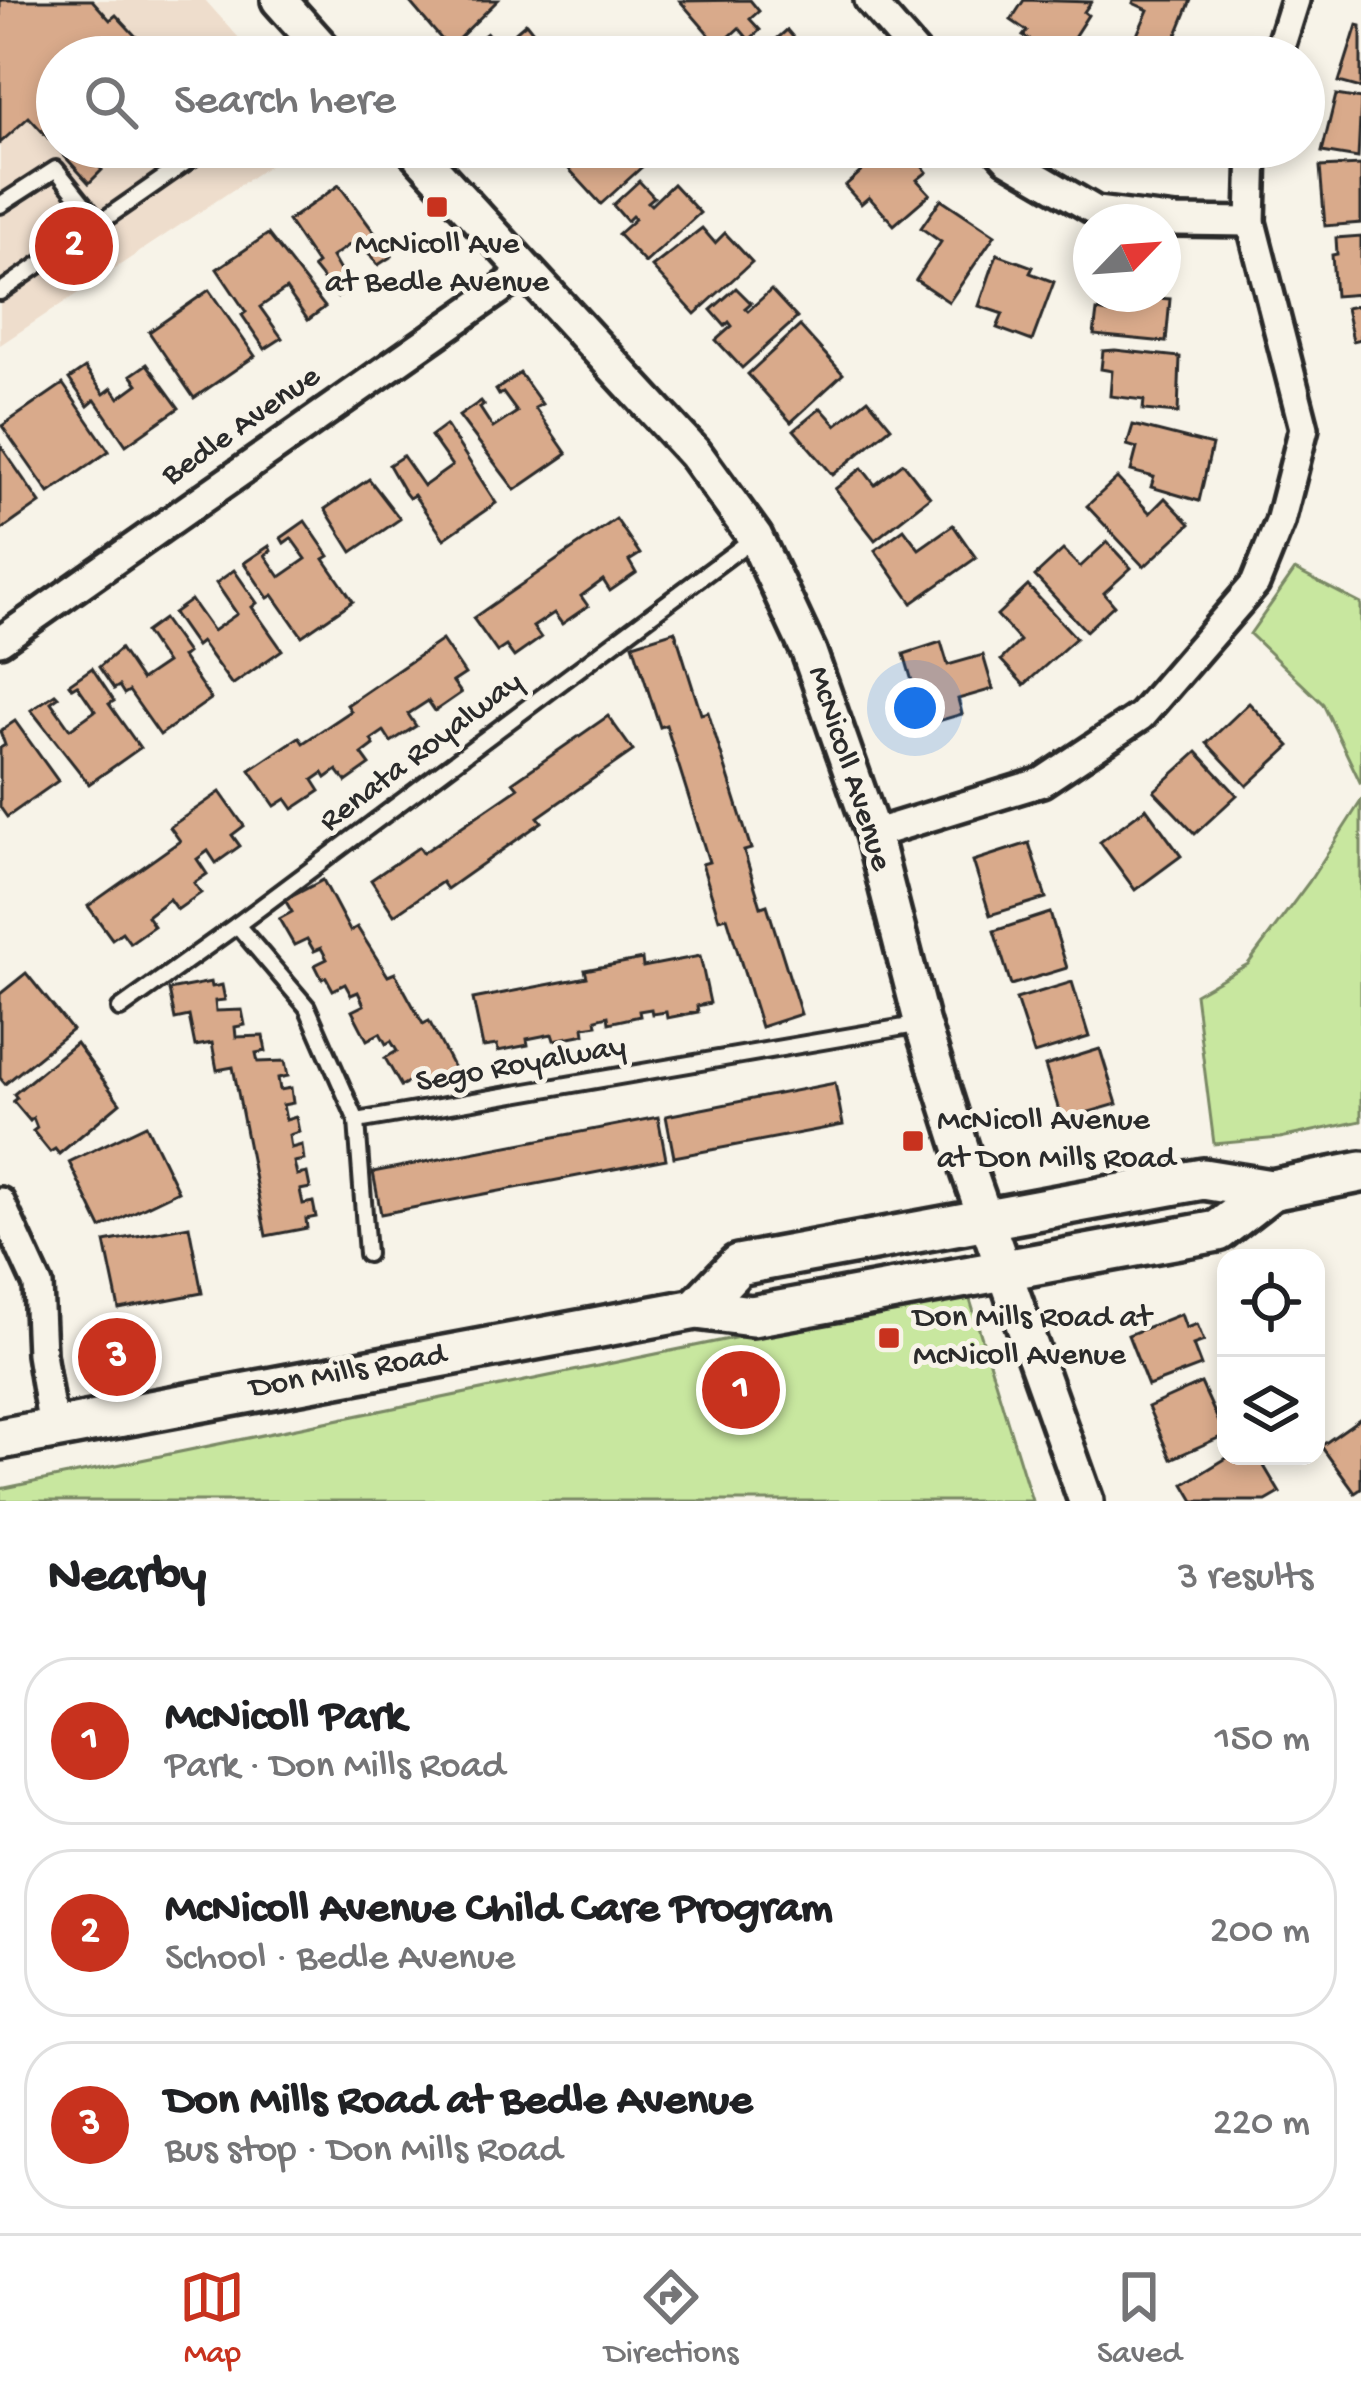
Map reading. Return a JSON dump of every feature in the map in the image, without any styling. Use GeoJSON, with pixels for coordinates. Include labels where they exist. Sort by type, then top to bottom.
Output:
{"type":"FeatureCollection","features":[{"type":"Feature","properties":{"kind":"main road","name":"Don Mills Road"},"geometry":{"type":"LineString","coordinates":[[696,1309],[738,1265],[1203,1179],[1271,1190],[1361,1172]]}},
{"type":"Feature","properties":{"kind":"main road","name":"Don Mills Road"},"geometry":{"type":"LineString","coordinates":[[0,1439],[696,1309],[752,1316],[1218,1232],[1271,1190]]}},
{"type":"Feature","properties":{"kind":"street"},"geometry":{"type":"LineString","coordinates":[[279,0],[311,36]]}},
{"type":"Feature","properties":{"kind":"street"},"geometry":{"type":"LineString","coordinates":[[869,0],[901,36]]}},
{"type":"Feature","properties":{"kind":"street"},"geometry":{"type":"LineString","coordinates":[[1284,36],[1295,0]]}},
{"type":"Feature","properties":{"kind":"street","name":"McNicoll Avenue"},"geometry":{"type":"LineString","coordinates":[[431,168],[695,454],[755,537],[809,652],[873,834],[922,1024],[969,1172],[1086,1501]]}},
{"type":"Feature","properties":{"kind":"street"},"geometry":{"type":"LineString","coordinates":[[1021,168],[1096,212],[1176,221],[1251,222]]}},
{"type":"Feature","properties":{"kind":"street"},"geometry":{"type":"LineString","coordinates":[[873,834],[1042,782],[1141,716],[1255,584],[1280,522],[1304,428],[1251,222],[1252,168]]}},
{"type":"Feature","properties":{"kind":"street","name":"Bedle Avenue"},"geometry":{"type":"LineString","coordinates":[[0,641],[525,272]]}},
{"type":"Feature","properties":{"kind":"street"},"geometry":{"type":"LineString","coordinates":[[0,1202],[38,1285],[41,1354],[52,1428]]}},
{"type":"Feature","properties":{"kind":"lane"},"geometry":{"type":"LineString","coordinates":[[0,292],[178,168]]}},
{"type":"Feature","properties":{"kind":"lane"},"geometry":{"type":"LineString","coordinates":[[0,205],[56,169],[99,223]]}},
{"type":"Feature","properties":{"kind":"lane","name":"Renata Royalway"},"geometry":{"type":"LineString","coordinates":[[120,1009],[755,537]]}},
{"type":"Feature","properties":{"kind":"lane"},"geometry":{"type":"LineString","coordinates":[[237,926],[307,1006],[357,1121],[367,1254]]}},
{"type":"Feature","properties":{"kind":"lane","name":"Sego Royalway"},"geometry":{"type":"LineString","coordinates":[[357,1121],[922,1024]]}},
{"type":"Feature","properties":{"kind":"shaded area"},"geometry":{"type":"Polygon","coordinates":[[[0,0],[205,0],[237,36],[36,36],[36,168],[266,168],[0,345],[0,0]]]}},
{"type":"Feature","properties":{"kind":"green space"},"geometry":{"type":"Polygon","coordinates":[[[1295,570],[1361,604],[1361,784],[1323,704],[1250,634],[1295,570]]]}},
{"type":"Feature","properties":{"kind":"green space"},"geometry":{"type":"Polygon","coordinates":[[[1361,801],[1361,1121],[1280,1138],[1214,1144],[1195,994],[1248,964],[1361,801]]]}},
{"type":"Feature","properties":{"kind":"green space"},"geometry":{"type":"Polygon","coordinates":[[[967,1290],[1032,1501],[0,1501],[0,1489],[967,1290]]]}},
{"type":"Feature","properties":{"kind":"building"},"geometry":{"type":"Polygon","coordinates":[[[0,0],[92,0],[110,20],[116,15],[136,36],[36,36],[36,125],[29,117],[0,143],[0,0]]]}},
{"type":"Feature","properties":{"kind":"building"},"geometry":{"type":"Polygon","coordinates":[[[408,0],[498,0],[461,36],[439,36],[408,0]]]}},
{"type":"Feature","properties":{"kind":"building"},"geometry":{"type":"Polygon","coordinates":[[[750,0],[759,11],[750,19],[760,30],[753,36],[746,36],[739,28],[730,36],[710,36],[680,1],[750,0]]]}},
{"type":"Feature","properties":{"kind":"building"},"geometry":{"type":"Polygon","coordinates":[[[1024,0],[1091,2],[1074,36],[1023,36],[1027,31],[1011,20],[1024,0]]]}},
{"type":"Feature","properties":{"kind":"building"},"geometry":{"type":"Polygon","coordinates":[[[1191,0],[1176,36],[1137,35],[1148,10],[1133,3],[1191,0]]]}},
{"type":"Feature","properties":{"kind":"building"},"geometry":{"type":"Polygon","coordinates":[[[526,23],[536,36],[511,36],[526,23]]]}},
{"type":"Feature","properties":{"kind":"building"},"geometry":{"type":"Polygon","coordinates":[[[1357,25],[1361,26],[1361,88],[1339,82],[1357,25]]]}},
{"type":"Feature","properties":{"kind":"building"},"geometry":{"type":"Polygon","coordinates":[[[1336,95],[1361,99],[1358,158],[1325,152],[1336,95]]]}},
{"type":"Feature","properties":{"kind":"building"},"geometry":{"type":"Polygon","coordinates":[[[1361,165],[1361,223],[1325,226],[1320,168],[1361,165]]]}},
{"type":"Feature","properties":{"kind":"building"},"geometry":{"type":"Polygon","coordinates":[[[75,168],[102,170],[89,183],[75,168]]]}},
{"type":"Feature","properties":{"kind":"building"},"geometry":{"type":"Polygon","coordinates":[[[568,168],[641,168],[601,204],[568,168]]]}},
{"type":"Feature","properties":{"kind":"building"},"geometry":{"type":"Polygon","coordinates":[[[865,168],[924,168],[927,172],[917,180],[930,194],[894,225],[869,197],[861,204],[845,186],[865,168]]]}},
{"type":"Feature","properties":{"kind":"building"},"geometry":{"type":"Polygon","coordinates":[[[639,181],[654,197],[648,202],[651,205],[673,184],[700,213],[645,263],[618,234],[635,219],[632,216],[627,221],[613,205],[639,181]]]}},
{"type":"Feature","properties":{"kind":"building"},"geometry":{"type":"Polygon","coordinates":[[[339,185],[392,256],[378,265],[358,239],[332,257],[350,288],[337,297],[313,267],[317,264],[288,221],[339,185]]]}},
{"type":"Feature","properties":{"kind":"building"},"geometry":{"type":"Polygon","coordinates":[[[941,199],[995,235],[949,302],[916,280],[941,242],[921,228],[941,199]]]}},
{"type":"Feature","properties":{"kind":"building"},"geometry":{"type":"Polygon","coordinates":[[[702,228],[715,243],[725,233],[752,262],[695,314],[652,267],[702,228]]]}},
{"type":"Feature","properties":{"kind":"building"},"geometry":{"type":"Polygon","coordinates":[[[268,234],[325,307],[308,320],[286,289],[260,307],[282,338],[265,349],[217,269],[268,234]]]}},
{"type":"Feature","properties":{"kind":"building"},"geometry":{"type":"Polygon","coordinates":[[[1361,236],[1361,294],[1335,296],[1332,255],[1337,254],[1336,238],[1361,236]]]}},
{"type":"Feature","properties":{"kind":"building"},"geometry":{"type":"Polygon","coordinates":[[[997,254],[1033,267],[1030,273],[1054,282],[1032,341],[997,328],[1003,314],[979,306],[997,254]]]}},
{"type":"Feature","properties":{"kind":"building"},"geometry":{"type":"Polygon","coordinates":[[[736,288],[751,303],[745,308],[748,311],[771,290],[797,318],[742,368],[716,340],[732,326],[729,322],[725,326],[711,310],[736,288]]]}},
{"type":"Feature","properties":{"kind":"building"},"geometry":{"type":"Polygon","coordinates":[[[209,290],[255,356],[194,398],[149,332],[209,290]]]}},
{"type":"Feature","properties":{"kind":"building"},"geometry":{"type":"Polygon","coordinates":[[[1361,305],[1361,339],[1353,341],[1346,308],[1361,305]]]}},
{"type":"Feature","properties":{"kind":"building"},"geometry":{"type":"Polygon","coordinates":[[[1097,312],[1169,312],[1166,342],[1094,335],[1097,312]]]}},
{"type":"Feature","properties":{"kind":"building"},"geometry":{"type":"Polygon","coordinates":[[[800,326],[843,374],[791,422],[748,374],[800,326]]]}},
{"type":"Feature","properties":{"kind":"building"},"geometry":{"type":"Polygon","coordinates":[[[1103,351],[1180,357],[1178,413],[1143,410],[1144,400],[1110,396],[1112,371],[1101,369],[1103,351]]]}},
{"type":"Feature","properties":{"kind":"building"},"geometry":{"type":"Polygon","coordinates":[[[147,364],[179,408],[126,445],[95,400],[88,406],[69,379],[85,368],[104,394],[112,388],[119,398],[138,384],[131,375],[147,364]]]}},
{"type":"Feature","properties":{"kind":"building"},"geometry":{"type":"Polygon","coordinates":[[[520,373],[542,404],[535,408],[567,454],[515,490],[459,416],[481,401],[480,408],[493,428],[517,412],[496,390],[520,373]]]}},
{"type":"Feature","properties":{"kind":"building"},"geometry":{"type":"Polygon","coordinates":[[[63,384],[109,451],[49,493],[2,426],[63,384]]]}},
{"type":"Feature","properties":{"kind":"building"},"geometry":{"type":"Polygon","coordinates":[[[868,399],[891,427],[833,475],[794,430],[821,408],[836,425],[868,399]]]}},
{"type":"Feature","properties":{"kind":"building"},"geometry":{"type":"Polygon","coordinates":[[[446,425],[496,503],[444,539],[414,495],[409,498],[405,493],[389,465],[403,456],[424,486],[452,466],[431,436],[446,425]]]}},
{"type":"Feature","properties":{"kind":"building"},"geometry":{"type":"Polygon","coordinates":[[[1133,425],[1212,445],[1199,501],[1151,487],[1154,477],[1131,471],[1137,448],[1127,445],[1133,425]]]}},
{"type":"Feature","properties":{"kind":"building"},"geometry":{"type":"Polygon","coordinates":[[[0,445],[40,503],[0,531],[0,445]]]}},
{"type":"Feature","properties":{"kind":"building"},"geometry":{"type":"Polygon","coordinates":[[[903,463],[930,497],[875,540],[835,489],[862,468],[875,485],[903,463]]]}},
{"type":"Feature","properties":{"kind":"building"},"geometry":{"type":"Polygon","coordinates":[[[1117,478],[1150,513],[1165,498],[1190,524],[1144,567],[1087,506],[1117,478]]]}},
{"type":"Feature","properties":{"kind":"building"},"geometry":{"type":"Polygon","coordinates":[[[369,479],[400,519],[352,552],[325,509],[369,479]]]}},
{"type":"Feature","properties":{"kind":"building"},"geometry":{"type":"Polygon","coordinates":[[[616,519],[640,554],[629,561],[636,573],[610,591],[603,580],[581,596],[588,606],[562,624],[554,613],[533,627],[541,638],[514,657],[506,646],[497,652],[473,618],[616,519]]]}},
{"type":"Feature","properties":{"kind":"building"},"geometry":{"type":"Polygon","coordinates":[[[305,521],[353,601],[302,636],[244,563],[269,546],[271,551],[265,555],[280,577],[306,559],[291,538],[284,543],[281,538],[305,521]]]}},
{"type":"Feature","properties":{"kind":"building"},"geometry":{"type":"Polygon","coordinates":[[[953,525],[976,558],[912,603],[875,550],[904,529],[919,549],[953,525]]]}},
{"type":"Feature","properties":{"kind":"building"},"geometry":{"type":"Polygon","coordinates":[[[1107,542],[1131,568],[1104,593],[1114,605],[1086,631],[1035,576],[1063,550],[1080,567],[1107,542]]]}},
{"type":"Feature","properties":{"kind":"building"},"geometry":{"type":"Polygon","coordinates":[[[234,570],[257,603],[252,607],[282,650],[232,685],[173,613],[191,600],[213,631],[237,614],[216,583],[234,570]]]}},
{"type":"Feature","properties":{"kind":"building"},"geometry":{"type":"Polygon","coordinates":[[[1028,586],[1076,638],[1024,685],[1001,660],[1020,641],[997,615],[1028,586]]]}},
{"type":"Feature","properties":{"kind":"building"},"geometry":{"type":"Polygon","coordinates":[[[163,619],[211,699],[160,735],[129,691],[124,694],[119,686],[114,689],[99,667],[120,649],[141,680],[166,663],[145,632],[163,619]]]}},
{"type":"Feature","properties":{"kind":"building"},"geometry":{"type":"Polygon","coordinates":[[[675,631],[701,714],[708,712],[751,849],[744,851],[761,907],[767,905],[801,1014],[761,1027],[727,917],[719,919],[702,864],[709,862],[666,725],[660,727],[633,644],[675,631]]]}},
{"type":"Feature","properties":{"kind":"building"},"geometry":{"type":"Polygon","coordinates":[[[442,640],[465,674],[453,682],[461,693],[435,711],[428,701],[408,714],[416,726],[391,742],[384,731],[371,740],[374,745],[362,754],[370,765],[346,782],[337,770],[326,778],[323,773],[313,780],[320,791],[293,809],[286,799],[275,806],[250,770],[299,737],[303,743],[351,711],[347,705],[442,640]]]}},
{"type":"Feature","properties":{"kind":"building"},"geometry":{"type":"Polygon","coordinates":[[[941,642],[948,665],[983,655],[993,689],[958,699],[962,714],[925,725],[904,654],[941,642]]]}},
{"type":"Feature","properties":{"kind":"building"},"geometry":{"type":"Polygon","coordinates":[[[92,668],[114,701],[109,704],[140,748],[89,784],[31,710],[55,694],[58,697],[51,702],[70,729],[95,711],[77,685],[69,684],[92,668]]]}},
{"type":"Feature","properties":{"kind":"building"},"geometry":{"type":"Polygon","coordinates":[[[1249,703],[1290,746],[1247,786],[1207,743],[1249,703]]]}},
{"type":"Feature","properties":{"kind":"building"},"geometry":{"type":"Polygon","coordinates":[[[608,716],[633,751],[538,817],[542,822],[447,889],[442,882],[394,915],[371,880],[419,847],[423,853],[518,788],[513,782],[608,716]]]}},
{"type":"Feature","properties":{"kind":"building"},"geometry":{"type":"Polygon","coordinates":[[[15,721],[58,781],[7,817],[0,807],[0,748],[5,745],[0,731],[15,721]]]}},
{"type":"Feature","properties":{"kind":"building"},"geometry":{"type":"Polygon","coordinates":[[[1197,752],[1237,795],[1195,834],[1154,791],[1197,752]]]}},
{"type":"Feature","properties":{"kind":"building"},"geometry":{"type":"Polygon","coordinates":[[[220,792],[244,826],[232,835],[240,846],[216,863],[208,851],[197,859],[207,874],[194,883],[201,893],[177,910],[169,899],[147,916],[154,926],[130,943],[122,932],[112,939],[88,906],[180,841],[170,827],[220,792]]]}},
{"type":"Feature","properties":{"kind":"building"},"geometry":{"type":"Polygon","coordinates":[[[1146,808],[1181,856],[1135,890],[1100,842],[1146,808]]]}},
{"type":"Feature","properties":{"kind":"building"},"geometry":{"type":"Polygon","coordinates":[[[1029,843],[1046,898],[990,915],[973,861],[1029,843]]]}},
{"type":"Feature","properties":{"kind":"building"},"geometry":{"type":"Polygon","coordinates":[[[323,880],[350,931],[357,927],[388,976],[395,973],[423,1024],[429,1021],[456,1072],[419,1091],[413,1079],[401,1086],[385,1058],[397,1051],[391,1041],[386,1044],[380,1033],[367,1040],[352,1011],[364,1005],[358,992],[351,995],[345,984],[333,990],[326,977],[322,979],[315,965],[327,959],[321,948],[314,951],[307,939],[294,945],[279,919],[292,912],[285,900],[323,880]]]}},
{"type":"Feature","properties":{"kind":"building"},"geometry":{"type":"Polygon","coordinates":[[[1050,913],[1067,968],[1011,985],[994,931],[1050,913]]]}},
{"type":"Feature","properties":{"kind":"building"},"geometry":{"type":"Polygon","coordinates":[[[700,956],[710,1003],[697,1006],[698,1012],[667,1018],[666,1012],[652,1014],[651,1009],[609,1023],[608,1016],[584,1027],[585,1034],[554,1040],[552,1034],[498,1051],[497,1045],[483,1047],[473,999],[587,977],[585,970],[642,959],[643,967],[700,956]]]}},
{"type":"Feature","properties":{"kind":"building"},"geometry":{"type":"Polygon","coordinates":[[[26,973],[72,1030],[5,1084],[0,1078],[0,994],[26,973]]]}},
{"type":"Feature","properties":{"kind":"building"},"geometry":{"type":"Polygon","coordinates":[[[211,982],[212,987],[222,985],[225,1000],[215,1001],[216,1011],[242,1010],[245,1025],[235,1027],[236,1037],[263,1036],[266,1051],[256,1053],[258,1062],[285,1061],[288,1076],[278,1078],[280,1090],[291,1088],[293,1103],[283,1105],[286,1120],[296,1117],[299,1132],[289,1135],[291,1148],[302,1145],[304,1160],[294,1162],[297,1175],[307,1173],[310,1188],[300,1190],[303,1204],[313,1202],[316,1217],[306,1219],[307,1228],[266,1236],[233,1067],[217,1070],[212,1043],[195,1046],[189,1016],[175,1019],[169,990],[211,982]]]}},
{"type":"Feature","properties":{"kind":"building"},"geometry":{"type":"Polygon","coordinates":[[[1072,982],[1089,1037],[1034,1054],[1016,999],[1072,982]]]}},
{"type":"Feature","properties":{"kind":"building"},"geometry":{"type":"Polygon","coordinates":[[[76,1043],[120,1103],[59,1154],[55,1149],[50,1152],[33,1131],[37,1128],[33,1118],[30,1121],[13,1101],[14,1094],[76,1043]]]}},
{"type":"Feature","properties":{"kind":"building"},"geometry":{"type":"Polygon","coordinates":[[[1100,1049],[1117,1104],[1062,1120],[1045,1066],[1100,1049]]]}},
{"type":"Feature","properties":{"kind":"building"},"geometry":{"type":"Polygon","coordinates":[[[835,1083],[843,1125],[674,1157],[666,1116],[835,1083]]]}},
{"type":"Feature","properties":{"kind":"building"},"geometry":{"type":"Polygon","coordinates":[[[658,1117],[666,1159],[381,1214],[373,1172],[658,1117]]]}},
{"type":"Feature","properties":{"kind":"building"},"geometry":{"type":"Polygon","coordinates":[[[146,1125],[178,1191],[101,1228],[69,1162],[146,1125]]]}},
{"type":"Feature","properties":{"kind":"building"},"geometry":{"type":"Polygon","coordinates":[[[189,1226],[202,1293],[119,1309],[105,1242],[189,1226]]]}},
{"type":"Feature","properties":{"kind":"building"},"geometry":{"type":"Polygon","coordinates":[[[1181,1314],[1186,1328],[1197,1324],[1204,1341],[1193,1345],[1201,1366],[1148,1386],[1128,1335],[1181,1314]]]}},
{"type":"Feature","properties":{"kind":"building"},"geometry":{"type":"Polygon","coordinates":[[[1201,1383],[1217,1418],[1217,1439],[1171,1459],[1148,1407],[1201,1383]]]}},
{"type":"Feature","properties":{"kind":"building"},"geometry":{"type":"Polygon","coordinates":[[[1361,1418],[1361,1489],[1355,1493],[1325,1452],[1325,1443],[1361,1418]]]}},
{"type":"Feature","properties":{"kind":"building"},"geometry":{"type":"Polygon","coordinates":[[[1217,1464],[1263,1465],[1280,1493],[1266,1501],[1194,1501],[1184,1484],[1217,1464]]]}},
{"type":"Feature","properties":{"kind":"place","name":"McNicoll Ave at Bedle Avenue"},"geometry":{"type":"Point","coordinates":[437,207]}},
{"type":"Feature","properties":{"kind":"place","name":"McNicoll Avenue Child Care Program"},"geometry":{"type":"Point","coordinates":[74,246]}},
{"type":"Feature","properties":{"kind":"place","name":"McNicoll Avenue at Don Mills Road"},"geometry":{"type":"Point","coordinates":[913,1141]}},
{"type":"Feature","properties":{"kind":"place","name":"Don Mills Road at McNicoll Avenue"},"geometry":{"type":"Point","coordinates":[889,1338]}},
{"type":"Feature","properties":{"kind":"place","name":"Don Mills Road at Bedle Avenue"},"geometry":{"type":"Point","coordinates":[117,1357]}},
{"type":"Feature","properties":{"kind":"place","name":"McNicoll Park"},"geometry":{"type":"Point","coordinates":[741,1390]}}]}
